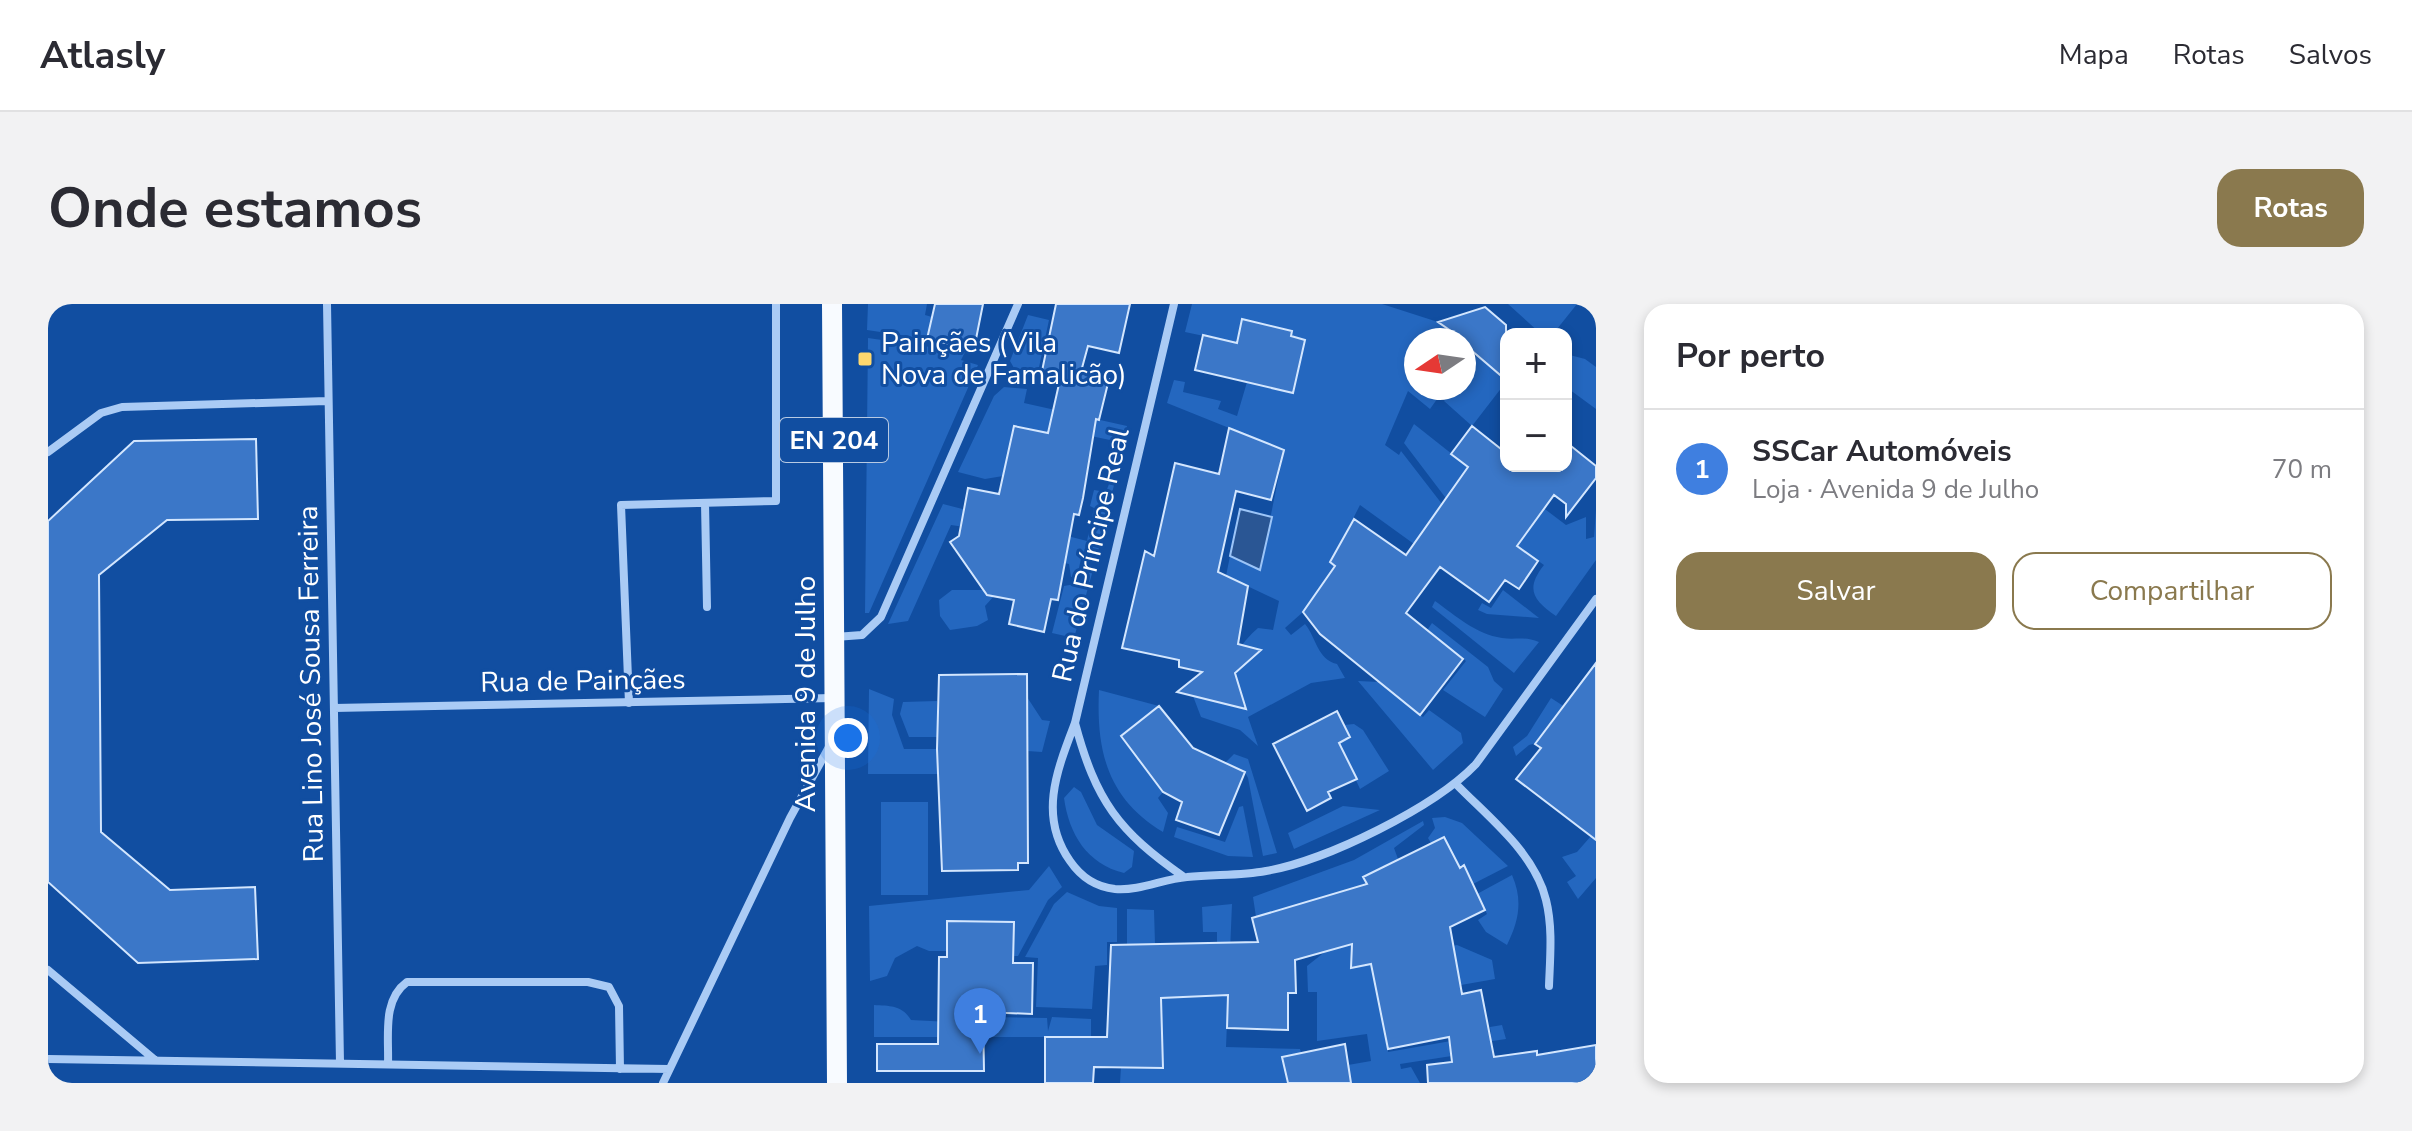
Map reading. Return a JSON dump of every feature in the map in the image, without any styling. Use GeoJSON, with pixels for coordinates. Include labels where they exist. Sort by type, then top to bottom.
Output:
{"type":"FeatureCollection","features":[{"type":"Feature","properties":{"kind":"main road","name":"Avenida 9 de Julho"},"geometry":{"type":"LineString","coordinates":[[832,304],[837,1083]]}},
{"type":"Feature","properties":{"kind":"street","name":"Rua Lino José Sousa Ferreira"},"geometry":{"type":"LineString","coordinates":[[327,304],[340,1063]]}},
{"type":"Feature","properties":{"kind":"street"},"geometry":{"type":"LineString","coordinates":[[629,703],[621,505],[776,501],[776,304]]}},
{"type":"Feature","properties":{"kind":"street"},"geometry":{"type":"LineString","coordinates":[[835,638],[862,635],[881,617],[1018,304]]}},
{"type":"Feature","properties":{"kind":"street","name":"Rua do Príncipe Real"},"geometry":{"type":"LineString","coordinates":[[1174,304],[1075,723],[1051,800],[1056,834],[1070,862],[1089,881],[1118,889],[1184,877],[1236,875],[1290,866],[1359,837],[1456,784],[1497,736],[1596,599]]}},
{"type":"Feature","properties":{"kind":"street"},"geometry":{"type":"LineString","coordinates":[[48,452],[101,413],[122,407],[327,401]]}},
{"type":"Feature","properties":{"kind":"street"},"geometry":{"type":"LineString","coordinates":[[705,503],[707,607]]}},
{"type":"Feature","properties":{"kind":"street","name":"Rua de Painçães"},"geometry":{"type":"LineString","coordinates":[[334,708],[834,698]]}},
{"type":"Feature","properties":{"kind":"street","name":"Rua do Príncipe Real"},"geometry":{"type":"LineString","coordinates":[[1075,723],[1085,760],[1121,826],[1136,842],[1184,877]]}},
{"type":"Feature","properties":{"kind":"street"},"geometry":{"type":"LineString","coordinates":[[663,1083],[790,818],[834,739]]}},
{"type":"Feature","properties":{"kind":"street"},"geometry":{"type":"LineString","coordinates":[[1456,784],[1531,863],[1546,899],[1550,934],[1549,986]]}},
{"type":"Feature","properties":{"kind":"street"},"geometry":{"type":"LineString","coordinates":[[48,970],[155,1060]]}},
{"type":"Feature","properties":{"kind":"street"},"geometry":{"type":"LineString","coordinates":[[388,1064],[389,1007],[394,994],[407,982],[588,982],[609,987],[619,1006],[620,1069]]}},
{"type":"Feature","properties":{"kind":"street"},"geometry":{"type":"LineString","coordinates":[[48,1059],[669,1069]]}},
{"type":"Feature","properties":{"kind":"shaded area"},"geometry":{"type":"Polygon","coordinates":[[[868,304],[927,304],[925,315],[932,317],[927,339],[867,330],[868,304]]]}},
{"type":"Feature","properties":{"kind":"shaded area"},"geometry":{"type":"Polygon","coordinates":[[[1192,304],[1382,304],[1438,322],[1445,328],[1404,328],[1404,400],[1385,445],[1399,455],[1401,451],[1442,504],[1414,544],[1360,505],[1331,562],[1358,586],[1303,612],[1285,628],[1291,635],[1305,624],[1321,653],[1337,664],[1345,678],[1311,683],[1248,717],[1258,746],[1240,730],[1201,717],[1193,696],[1246,708],[1236,674],[1237,656],[1258,628],[1273,630],[1279,601],[1226,576],[1230,556],[1260,569],[1284,450],[1167,403],[1174,380],[1185,382],[1183,392],[1221,401],[1218,409],[1237,416],[1247,382],[1292,393],[1305,340],[1291,336],[1292,331],[1243,319],[1237,343],[1185,332],[1192,304]]]}},
{"type":"Feature","properties":{"kind":"shaded area"},"geometry":{"type":"Polygon","coordinates":[[[1508,304],[1577,304],[1558,328],[1534,328],[1508,304]]]}},
{"type":"Feature","properties":{"kind":"shaded area"},"geometry":{"type":"Polygon","coordinates":[[[1028,315],[1049,320],[1038,372],[1014,368],[1010,361],[1028,315]]]}},
{"type":"Feature","properties":{"kind":"shaded area"},"geometry":{"type":"Polygon","coordinates":[[[868,338],[965,352],[961,360],[978,365],[869,613],[865,613],[868,338]]]}},
{"type":"Feature","properties":{"kind":"shaded area"},"geometry":{"type":"Polygon","coordinates":[[[1476,356],[1500,370],[1500,390],[1472,426],[1444,401],[1476,400],[1476,356]]]}},
{"type":"Feature","properties":{"kind":"shaded area"},"geometry":{"type":"Polygon","coordinates":[[[1572,356],[1585,359],[1596,367],[1596,409],[1572,391],[1572,356]]]}},
{"type":"Feature","properties":{"kind":"shaded area"},"geometry":{"type":"Polygon","coordinates":[[[1004,387],[1027,389],[1024,403],[1127,426],[1124,443],[1072,432],[1071,437],[1014,426],[1003,476],[985,479],[958,472],[994,396],[1004,387]]]}},
{"type":"Feature","properties":{"kind":"shaded area"},"geometry":{"type":"Polygon","coordinates":[[[1419,400],[1436,400],[1430,409],[1419,400]]]}},
{"type":"Feature","properties":{"kind":"shaded area"},"geometry":{"type":"Polygon","coordinates":[[[1414,424],[1481,477],[1489,467],[1566,525],[1586,517],[1586,539],[1594,537],[1596,510],[1596,560],[1556,616],[1534,594],[1535,581],[1544,565],[1517,546],[1530,528],[1448,501],[1404,443],[1414,424]]]}},
{"type":"Feature","properties":{"kind":"shaded area"},"geometry":{"type":"Polygon","coordinates":[[[1109,484],[1114,485],[1096,558],[1082,554],[1077,577],[1071,577],[1069,564],[966,527],[951,525],[908,621],[888,624],[943,504],[1087,541],[1094,508],[1090,506],[1094,490],[1106,492],[1109,484]]]}},
{"type":"Feature","properties":{"kind":"shaded area"},"geometry":{"type":"Polygon","coordinates":[[[1240,509],[1272,517],[1260,570],[1230,556],[1240,509]]]}},
{"type":"Feature","properties":{"kind":"shaded area"},"geometry":{"type":"Polygon","coordinates":[[[1093,570],[1074,638],[1052,633],[1064,586],[1080,583],[1085,571],[1093,570]]]}},
{"type":"Feature","properties":{"kind":"shaded area"},"geometry":{"type":"Polygon","coordinates":[[[952,590],[985,590],[985,594],[994,596],[985,606],[988,620],[977,626],[950,630],[940,616],[939,600],[952,590]]]}},
{"type":"Feature","properties":{"kind":"shaded area"},"geometry":{"type":"Polygon","coordinates":[[[1503,590],[1539,618],[1487,614],[1478,610],[1482,603],[1491,608],[1503,590]]]}},
{"type":"Feature","properties":{"kind":"shaded area"},"geometry":{"type":"Polygon","coordinates":[[[1435,601],[1484,633],[1539,642],[1514,673],[1432,607],[1435,601]]]}},
{"type":"Feature","properties":{"kind":"shaded area"},"geometry":{"type":"Polygon","coordinates":[[[1432,623],[1488,667],[1494,681],[1503,689],[1485,717],[1443,690],[1466,661],[1438,639],[1424,635],[1432,623]]]}},
{"type":"Feature","properties":{"kind":"shaded area"},"geometry":{"type":"Polygon","coordinates":[[[1358,681],[1379,682],[1423,717],[1429,710],[1461,733],[1463,743],[1433,770],[1358,681]]]}},
{"type":"Feature","properties":{"kind":"shaded area"},"geometry":{"type":"Polygon","coordinates":[[[869,689],[894,699],[892,715],[904,749],[937,749],[938,774],[868,774],[869,689]]]}},
{"type":"Feature","properties":{"kind":"shaded area"},"geometry":{"type":"Polygon","coordinates":[[[1099,690],[1159,706],[1121,736],[1163,792],[1158,798],[1168,813],[1163,832],[1129,805],[1109,772],[1100,734],[1099,690]]]}},
{"type":"Feature","properties":{"kind":"shaded area"},"geometry":{"type":"Polygon","coordinates":[[[1027,697],[1042,720],[1050,721],[1042,752],[1027,751],[1027,744],[1022,743],[1028,735],[1027,697]]]}},
{"type":"Feature","properties":{"kind":"shaded area"},"geometry":{"type":"Polygon","coordinates":[[[1551,698],[1596,727],[1529,745],[1516,756],[1513,747],[1527,736],[1551,698]]]}},
{"type":"Feature","properties":{"kind":"shaded area"},"geometry":{"type":"Polygon","coordinates":[[[937,701],[938,737],[909,737],[900,714],[903,702],[937,701]]]}},
{"type":"Feature","properties":{"kind":"shaded area"},"geometry":{"type":"Polygon","coordinates":[[[1354,724],[1363,730],[1389,771],[1360,789],[1339,743],[1350,737],[1344,725],[1354,724]]]}},
{"type":"Feature","properties":{"kind":"shaded area"},"geometry":{"type":"Polygon","coordinates":[[[1234,754],[1248,759],[1277,853],[1263,856],[1248,778],[1245,772],[1225,763],[1234,754]]]}},
{"type":"Feature","properties":{"kind":"shaded area"},"geometry":{"type":"Polygon","coordinates":[[[1074,787],[1081,792],[1097,825],[1134,851],[1132,867],[1124,873],[1100,863],[1075,835],[1064,798],[1074,787]]]}},
{"type":"Feature","properties":{"kind":"shaded area"},"geometry":{"type":"Polygon","coordinates":[[[881,802],[928,802],[928,895],[881,895],[881,802]]]}},
{"type":"Feature","properties":{"kind":"shaded area"},"geometry":{"type":"Polygon","coordinates":[[[1243,806],[1253,857],[1228,856],[1174,837],[1177,827],[1225,842],[1239,807],[1243,806]]]}},
{"type":"Feature","properties":{"kind":"shaded area"},"geometry":{"type":"Polygon","coordinates":[[[1343,806],[1380,810],[1294,849],[1288,833],[1343,806]]]}},
{"type":"Feature","properties":{"kind":"shaded area"},"geometry":{"type":"Polygon","coordinates":[[[1445,817],[1462,823],[1508,866],[1473,884],[1464,866],[1460,868],[1444,837],[1431,843],[1428,838],[1435,828],[1432,818],[1445,817]]]}},
{"type":"Feature","properties":{"kind":"shaded area"},"geometry":{"type":"Polygon","coordinates":[[[1423,821],[1424,825],[1394,848],[1398,859],[1363,877],[1375,902],[1425,952],[1457,945],[1492,960],[1495,979],[1461,985],[1455,957],[1373,974],[1388,1052],[1491,1034],[1490,1027],[1502,1025],[1506,1039],[1486,1042],[1471,1053],[1400,1064],[1401,1069],[1411,1067],[1420,1083],[1351,1083],[1348,1065],[1371,1061],[1367,1034],[1317,1041],[1317,992],[1308,992],[1307,966],[1331,947],[1325,897],[1256,917],[1253,897],[1354,860],[1423,821]]]}},
{"type":"Feature","properties":{"kind":"shaded area"},"geometry":{"type":"Polygon","coordinates":[[[1591,836],[1596,841],[1596,878],[1578,899],[1567,882],[1576,876],[1562,857],[1577,852],[1591,836]]]}},
{"type":"Feature","properties":{"kind":"shaded area"},"geometry":{"type":"Polygon","coordinates":[[[1049,866],[1062,887],[1048,900],[1018,956],[1014,956],[1014,922],[948,921],[947,951],[929,951],[917,946],[895,958],[887,976],[870,981],[869,906],[1029,890],[1049,866]]]}},
{"type":"Feature","properties":{"kind":"shaded area"},"geometry":{"type":"Polygon","coordinates":[[[1512,875],[1518,893],[1518,910],[1507,945],[1486,932],[1478,920],[1487,914],[1477,894],[1512,875]]]}},
{"type":"Feature","properties":{"kind":"shaded area"},"geometry":{"type":"Polygon","coordinates":[[[1067,892],[1099,906],[1117,908],[1117,942],[1107,942],[1107,965],[1095,966],[1092,1009],[1036,1007],[1038,958],[1025,957],[1054,904],[1067,892]]]}},
{"type":"Feature","properties":{"kind":"shaded area"},"geometry":{"type":"Polygon","coordinates":[[[1232,904],[1226,1047],[1300,1049],[1301,1053],[1283,1057],[1287,1083],[1120,1083],[1121,1067],[1163,1067],[1162,1022],[1149,999],[1209,996],[1208,968],[1217,951],[1217,932],[1203,932],[1202,907],[1232,904]]]}},
{"type":"Feature","properties":{"kind":"shaded area"},"geometry":{"type":"Polygon","coordinates":[[[1127,909],[1154,910],[1155,944],[1127,945],[1127,909]]]}},
{"type":"Feature","properties":{"kind":"shaded area"},"geometry":{"type":"Polygon","coordinates":[[[874,1005],[900,1009],[911,1020],[990,1024],[991,1017],[1047,1018],[1048,1031],[1052,1017],[1091,1019],[1091,1037],[874,1037],[874,1005]]]}},
{"type":"Feature","properties":{"kind":"building"},"geometry":{"type":"Polygon","coordinates":[[[935,304],[983,304],[974,349],[927,339],[935,304]]]}},
{"type":"Feature","properties":{"kind":"building"},"geometry":{"type":"Polygon","coordinates":[[[1056,304],[1130,304],[1119,353],[1088,346],[1082,368],[1109,379],[1099,420],[1096,419],[1079,515],[1074,514],[1058,600],[1051,599],[1044,632],[1009,624],[1014,600],[987,595],[950,542],[959,536],[968,488],[999,494],[1014,426],[1048,433],[1061,375],[1042,371],[1056,304]]]}},
{"type":"Feature","properties":{"kind":"building"},"geometry":{"type":"Polygon","coordinates":[[[1485,307],[1506,325],[1506,328],[1500,328],[1500,375],[1476,354],[1476,328],[1447,328],[1438,322],[1485,307]]]}},
{"type":"Feature","properties":{"kind":"building"},"geometry":{"type":"Polygon","coordinates":[[[1242,319],[1292,331],[1291,336],[1305,340],[1293,393],[1195,370],[1203,335],[1237,343],[1242,319]]]}},
{"type":"Feature","properties":{"kind":"building"},"geometry":{"type":"Polygon","coordinates":[[[1472,426],[1500,448],[1500,472],[1572,472],[1572,447],[1596,466],[1596,478],[1566,517],[1566,504],[1554,495],[1517,546],[1538,561],[1519,589],[1505,580],[1489,602],[1440,567],[1406,613],[1463,659],[1420,715],[1320,634],[1303,612],[1335,566],[1330,562],[1354,519],[1406,555],[1468,467],[1451,454],[1472,426]]]}},
{"type":"Feature","properties":{"kind":"building"},"geometry":{"type":"Polygon","coordinates":[[[1229,428],[1284,450],[1271,500],[1236,491],[1218,572],[1248,586],[1238,644],[1261,650],[1235,673],[1246,709],[1177,692],[1202,672],[1179,667],[1179,660],[1122,648],[1145,551],[1154,556],[1175,463],[1219,474],[1229,428]]]}},
{"type":"Feature","properties":{"kind":"building"},"geometry":{"type":"Polygon","coordinates":[[[256,439],[258,519],[167,520],[99,575],[101,832],[170,890],[255,887],[258,959],[138,963],[48,882],[48,521],[134,441],[256,439]]]}},
{"type":"Feature","properties":{"kind":"building"},"geometry":{"type":"Polygon","coordinates":[[[1596,663],[1596,840],[1516,779],[1541,748],[1535,744],[1596,663]]]}},
{"type":"Feature","properties":{"kind":"building"},"geometry":{"type":"Polygon","coordinates":[[[1027,674],[1028,863],[1018,863],[1018,870],[942,871],[937,749],[939,675],[1027,674]]]}},
{"type":"Feature","properties":{"kind":"building"},"geometry":{"type":"Polygon","coordinates":[[[1159,706],[1193,748],[1245,772],[1219,835],[1176,820],[1182,802],[1163,792],[1121,736],[1159,706]]]}},
{"type":"Feature","properties":{"kind":"building"},"geometry":{"type":"Polygon","coordinates":[[[1337,711],[1350,737],[1339,743],[1357,779],[1328,792],[1331,798],[1307,811],[1273,744],[1337,711]]]}},
{"type":"Feature","properties":{"kind":"building"},"geometry":{"type":"Polygon","coordinates":[[[1444,837],[1460,868],[1464,865],[1485,910],[1450,927],[1462,994],[1481,990],[1494,1057],[1537,1051],[1537,1055],[1596,1045],[1596,1083],[1428,1083],[1427,1065],[1452,1062],[1449,1037],[1388,1049],[1371,964],[1351,968],[1352,944],[1295,960],[1296,993],[1288,993],[1288,1030],[1227,1028],[1228,995],[1161,998],[1163,1068],[1094,1067],[1093,1083],[1045,1083],[1045,1037],[1107,1037],[1111,945],[1258,942],[1252,918],[1367,884],[1363,877],[1444,837]]]}},
{"type":"Feature","properties":{"kind":"building"},"geometry":{"type":"Polygon","coordinates":[[[947,921],[1014,922],[1013,963],[1033,963],[1032,1014],[983,1012],[984,1071],[877,1071],[877,1044],[938,1044],[939,957],[947,957],[947,921]]]}},
{"type":"Feature","properties":{"kind":"building"},"geometry":{"type":"Polygon","coordinates":[[[1345,1044],[1351,1083],[1288,1083],[1282,1057],[1345,1044]]]}},
{"type":"Feature","properties":{"kind":"place","name":"Painçães (Vila Nova de Famalicão)"},"geometry":{"type":"Point","coordinates":[865,359]}},
{"type":"Feature","properties":{"kind":"place","name":"SSCar Automóveis"},"geometry":{"type":"Point","coordinates":[980,1054]}}]}
